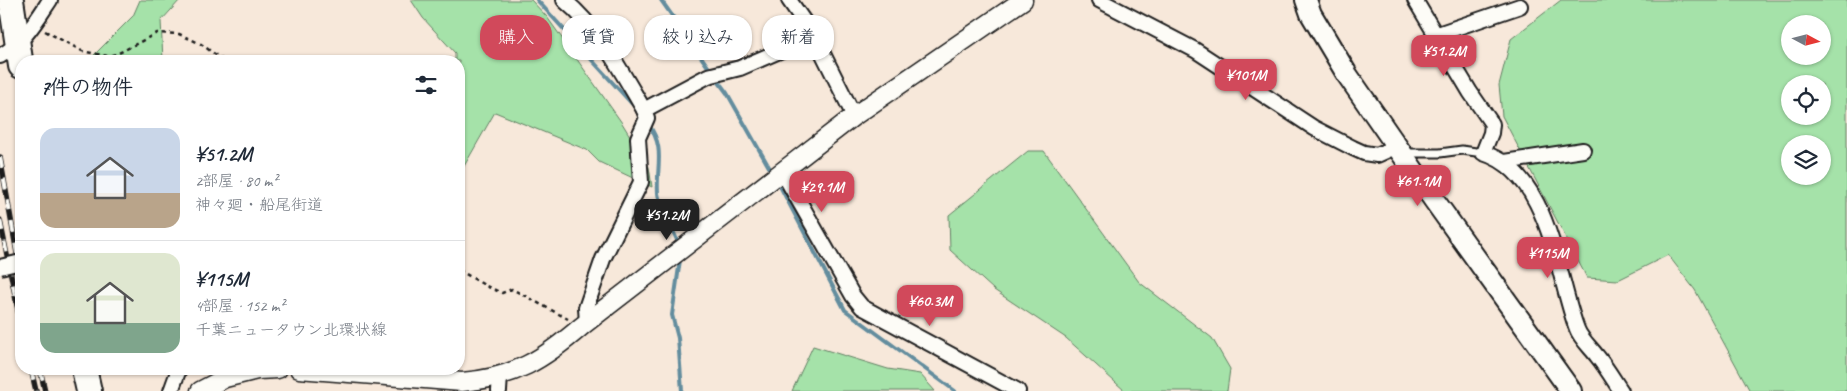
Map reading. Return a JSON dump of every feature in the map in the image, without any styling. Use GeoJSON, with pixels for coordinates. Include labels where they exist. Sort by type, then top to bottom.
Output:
{"type":"FeatureCollection","features":[{"type":"Feature","properties":{"kind":"highway"},"geometry":{"type":"LineString","coordinates":[[10,0],[13,56]]}},
{"type":"Feature","properties":{"kind":"highway"},"geometry":{"type":"LineString","coordinates":[[85,375],[89,391]]}},
{"type":"Feature","properties":{"kind":"main road"},"geometry":{"type":"LineString","coordinates":[[1306,0],[1311,14],[1348,76],[1571,391]]}},
{"type":"Feature","properties":{"kind":"street"},"geometry":{"type":"LineString","coordinates":[[13,56],[50,0]]}},
{"type":"Feature","properties":{"kind":"street"},"geometry":{"type":"LineString","coordinates":[[564,0],[579,12],[605,46],[644,119]]}},
{"type":"Feature","properties":{"kind":"street"},"geometry":{"type":"LineString","coordinates":[[789,0],[799,15]]}},
{"type":"Feature","properties":{"kind":"street"},"geometry":{"type":"LineString","coordinates":[[374,375],[462,382],[482,380],[499,383],[554,350],[854,116],[1022,0]]}},
{"type":"Feature","properties":{"kind":"street"},"geometry":{"type":"LineString","coordinates":[[1099,0],[1195,50],[1314,128],[1353,148],[1364,153],[1377,155],[1399,149]]}},
{"type":"Feature","properties":{"kind":"street"},"geometry":{"type":"LineString","coordinates":[[1415,0],[1434,35],[1492,124],[1491,134],[1483,153],[1504,162],[1518,175],[1530,192],[1546,224],[1556,252],[1577,331],[1621,391]]}},
{"type":"Feature","properties":{"kind":"street"},"geometry":{"type":"LineString","coordinates":[[1434,35],[1520,6]]}},
{"type":"Feature","properties":{"kind":"street"},"geometry":{"type":"LineString","coordinates":[[585,325],[586,308],[603,259],[641,182],[638,138],[644,119],[708,76],[740,68],[762,58]]}},
{"type":"Feature","properties":{"kind":"street"},"geometry":{"type":"LineString","coordinates":[[826,60],[854,116]]}},
{"type":"Feature","properties":{"kind":"street"},"geometry":{"type":"LineString","coordinates":[[1504,162],[1583,150]]}},
{"type":"Feature","properties":{"kind":"street"},"geometry":{"type":"LineString","coordinates":[[778,175],[853,296],[862,307],[1018,391]]}},
{"type":"Feature","properties":{"kind":"street"},"geometry":{"type":"LineString","coordinates":[[0,267],[15,263]]}},
{"type":"Feature","properties":{"kind":"street"},"geometry":{"type":"LineString","coordinates":[[171,391],[177,375]]}},
{"type":"Feature","properties":{"kind":"street"},"geometry":{"type":"LineString","coordinates":[[200,391],[225,378],[237,375]]}},
{"type":"Feature","properties":{"kind":"lane"},"geometry":{"type":"LineString","coordinates":[[1399,149],[1440,153],[1467,150],[1483,153]]}},
{"type":"Feature","properties":{"kind":"path"},"geometry":{"type":"LineString","coordinates":[[34,25],[82,51],[102,55]]}},
{"type":"Feature","properties":{"kind":"path"},"geometry":{"type":"LineString","coordinates":[[112,55],[157,33],[180,34],[201,44],[216,55]]}},
{"type":"Feature","properties":{"kind":"path"},"geometry":{"type":"LineString","coordinates":[[465,274],[502,293],[512,289],[585,325]]}},
{"type":"Feature","properties":{"kind":"green space"},"geometry":{"type":"Polygon","coordinates":[[[140,0],[180,0],[161,21],[163,55],[94,55],[133,16],[140,0]]]}},
{"type":"Feature","properties":{"kind":"green space"},"geometry":{"type":"Polygon","coordinates":[[[411,0],[531,0],[545,15],[480,15],[480,60],[552,60],[552,24],[562,38],[562,60],[577,60],[622,123],[649,167],[652,187],[599,162],[587,150],[495,112],[465,164],[465,55],[455,55],[423,18],[411,0]]]}},
{"type":"Feature","properties":{"kind":"green space"},"geometry":{"type":"Polygon","coordinates":[[[1561,0],[1847,0],[1847,391],[1750,391],[1695,290],[1668,255],[1618,280],[1587,278],[1502,116],[1499,85],[1511,39],[1561,0]]]}},
{"type":"Feature","properties":{"kind":"green space"},"geometry":{"type":"Polygon","coordinates":[[[1028,151],[1044,151],[1139,282],[1212,338],[1230,369],[1227,391],[1125,391],[1066,338],[994,290],[950,250],[949,215],[1028,151]]]}},
{"type":"Feature","properties":{"kind":"green space"},"geometry":{"type":"Polygon","coordinates":[[[813,346],[888,369],[920,374],[935,391],[792,391],[813,346]]]}},
{"type":"Feature","properties":{"kind":"waterway"},"geometry":{"type":"LineString","coordinates":[[537,0],[633,105]]}},
{"type":"Feature","properties":{"kind":"waterway"},"geometry":{"type":"LineString","coordinates":[[661,0],[711,71]]}},
{"type":"Feature","properties":{"kind":"waterway"},"geometry":{"type":"LineString","coordinates":[[715,77],[727,93],[769,167]]}},
{"type":"Feature","properties":{"kind":"waterway"},"geometry":{"type":"LineString","coordinates":[[648,124],[654,133],[659,149],[659,198],[677,240]]}},
{"type":"Feature","properties":{"kind":"waterway"},"geometry":{"type":"LineString","coordinates":[[780,186],[845,310],[955,391]]}},
{"type":"Feature","properties":{"kind":"waterway"},"geometry":{"type":"LineString","coordinates":[[680,260],[672,315],[678,338],[682,391]]}},
{"type":"Feature","properties":{"kind":"railway"},"geometry":{"type":"LineString","coordinates":[[0,157],[15,242]]}},
{"type":"Feature","properties":{"kind":"railway"},"geometry":{"type":"LineString","coordinates":[[0,220],[15,295]]}},
{"type":"Feature","properties":{"kind":"railway"},"geometry":{"type":"LineString","coordinates":[[32,375],[36,391]]}},
{"type":"Feature","properties":{"kind":"railway"},"geometry":{"type":"LineString","coordinates":[[41,375],[45,391]]}}]}
